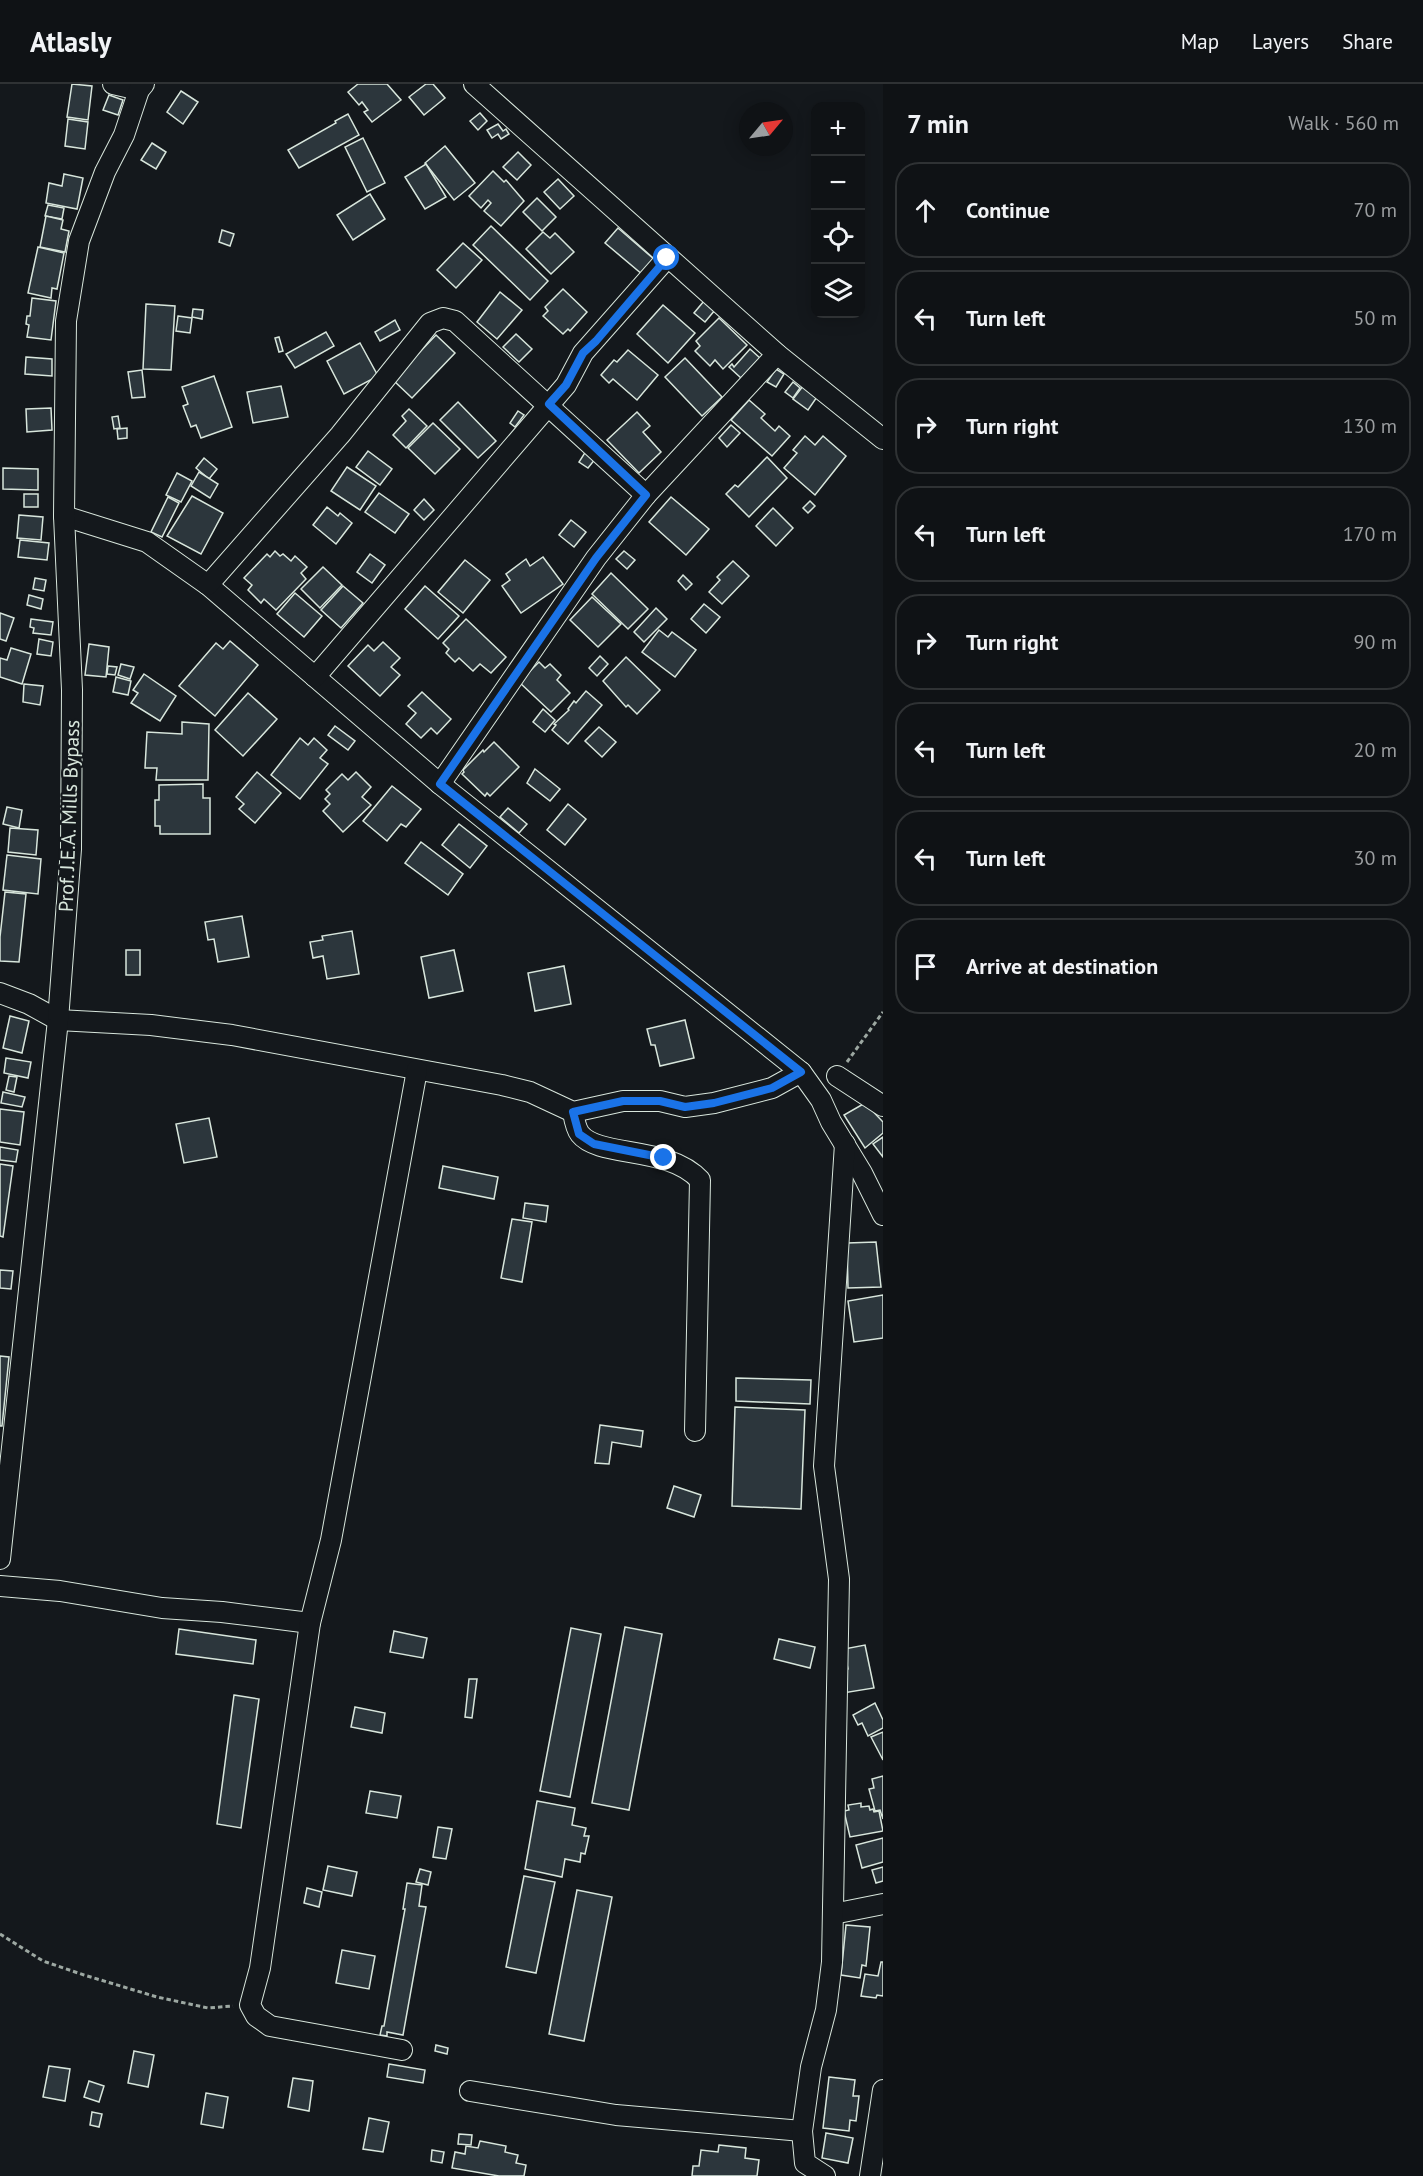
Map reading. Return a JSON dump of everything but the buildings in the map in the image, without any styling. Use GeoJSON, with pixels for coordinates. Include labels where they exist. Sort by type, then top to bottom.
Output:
{"type":"FeatureCollection","features":[{"type":"Feature","properties":{"kind":"street"},"geometry":{"type":"LineString","coordinates":[[113,84],[142,87]]}},
{"type":"Feature","properties":{"kind":"street"},"geometry":{"type":"LineString","coordinates":[[474,84],[777,354],[883,439]]}},
{"type":"Feature","properties":{"kind":"street","name":"Prof. J.E.A. Mills Bypass"},"geometry":{"type":"LineString","coordinates":[[0,1559],[58,1020],[71,849],[72,690],[64,516],[66,321],[79,241],[105,172],[124,135],[142,87]]}},
{"type":"Feature","properties":{"kind":"street"},"geometry":{"type":"LineString","coordinates":[[315,677],[566,385],[583,353],[667,258]]}},
{"type":"Feature","properties":{"kind":"street"},"geometry":{"type":"LineString","coordinates":[[208,585],[340,435],[430,323],[443,318],[455,321],[549,404],[646,495]]}},
{"type":"Feature","properties":{"kind":"street"},"geometry":{"type":"LineString","coordinates":[[440,784],[596,558],[646,495],[777,354]]}},
{"type":"Feature","properties":{"kind":"street"},"geometry":{"type":"LineString","coordinates":[[64,516],[147,542],[208,585],[440,784],[801,1072],[822,1100],[831,1122],[883,1215]]}},
{"type":"Feature","properties":{"kind":"street"},"geometry":{"type":"LineString","coordinates":[[0,993],[29,1004],[58,1020],[151,1025],[232,1035],[530,1092],[573,1112],[623,1101],[660,1101],[685,1107],[714,1103],[772,1088],[801,1072]]}},
{"type":"Feature","properties":{"kind":"street"},"geometry":{"type":"LineString","coordinates":[[402,2050],[270,2026],[255,2016],[250,2005],[260,1968],[310,1623],[331,1540],[417,1070]]}},
{"type":"Feature","properties":{"kind":"street"},"geometry":{"type":"LineString","coordinates":[[837,1076],[883,1106]]}},
{"type":"Feature","properties":{"kind":"street"},"geometry":{"type":"LineString","coordinates":[[573,1112],[579,1134],[594,1144],[664,1158],[692,1171],[700,1180],[695,1431]]}},
{"type":"Feature","properties":{"kind":"street"},"geometry":{"type":"LineString","coordinates":[[825,2176],[805,2163],[802,2131],[811,2067],[826,2010],[832,1962],[839,1579],[824,1466],[844,1144]]}},
{"type":"Feature","properties":{"kind":"street"},"geometry":{"type":"LineString","coordinates":[[0,1586],[60,1591],[162,1608],[222,1612],[310,1623]]}},
{"type":"Feature","properties":{"kind":"street"},"geometry":{"type":"LineString","coordinates":[[833,1914],[883,1904]]}},
{"type":"Feature","properties":{"kind":"street"},"geometry":{"type":"LineString","coordinates":[[870,2176],[883,2090]]}},
{"type":"Feature","properties":{"kind":"street"},"geometry":{"type":"LineString","coordinates":[[470,2091],[616,2115],[802,2131]]}},
{"type":"Feature","properties":{"kind":"path"},"geometry":{"type":"LineString","coordinates":[[837,1076],[883,1012]]}},
{"type":"Feature","properties":{"kind":"path"},"geometry":{"type":"LineString","coordinates":[[0,1934],[43,1961],[157,1997],[208,2008],[250,2005]]}},
{"type":"Feature","properties":{"kind":"route"},"geometry":{"type":"LineString","coordinates":[[664,1158],[594,1144],[579,1134],[573,1112],[623,1101],[660,1101],[685,1107],[714,1103],[772,1088],[801,1072],[440,784],[596,558],[646,495],[549,404],[566,385],[583,353],[667,258]]}}]}
